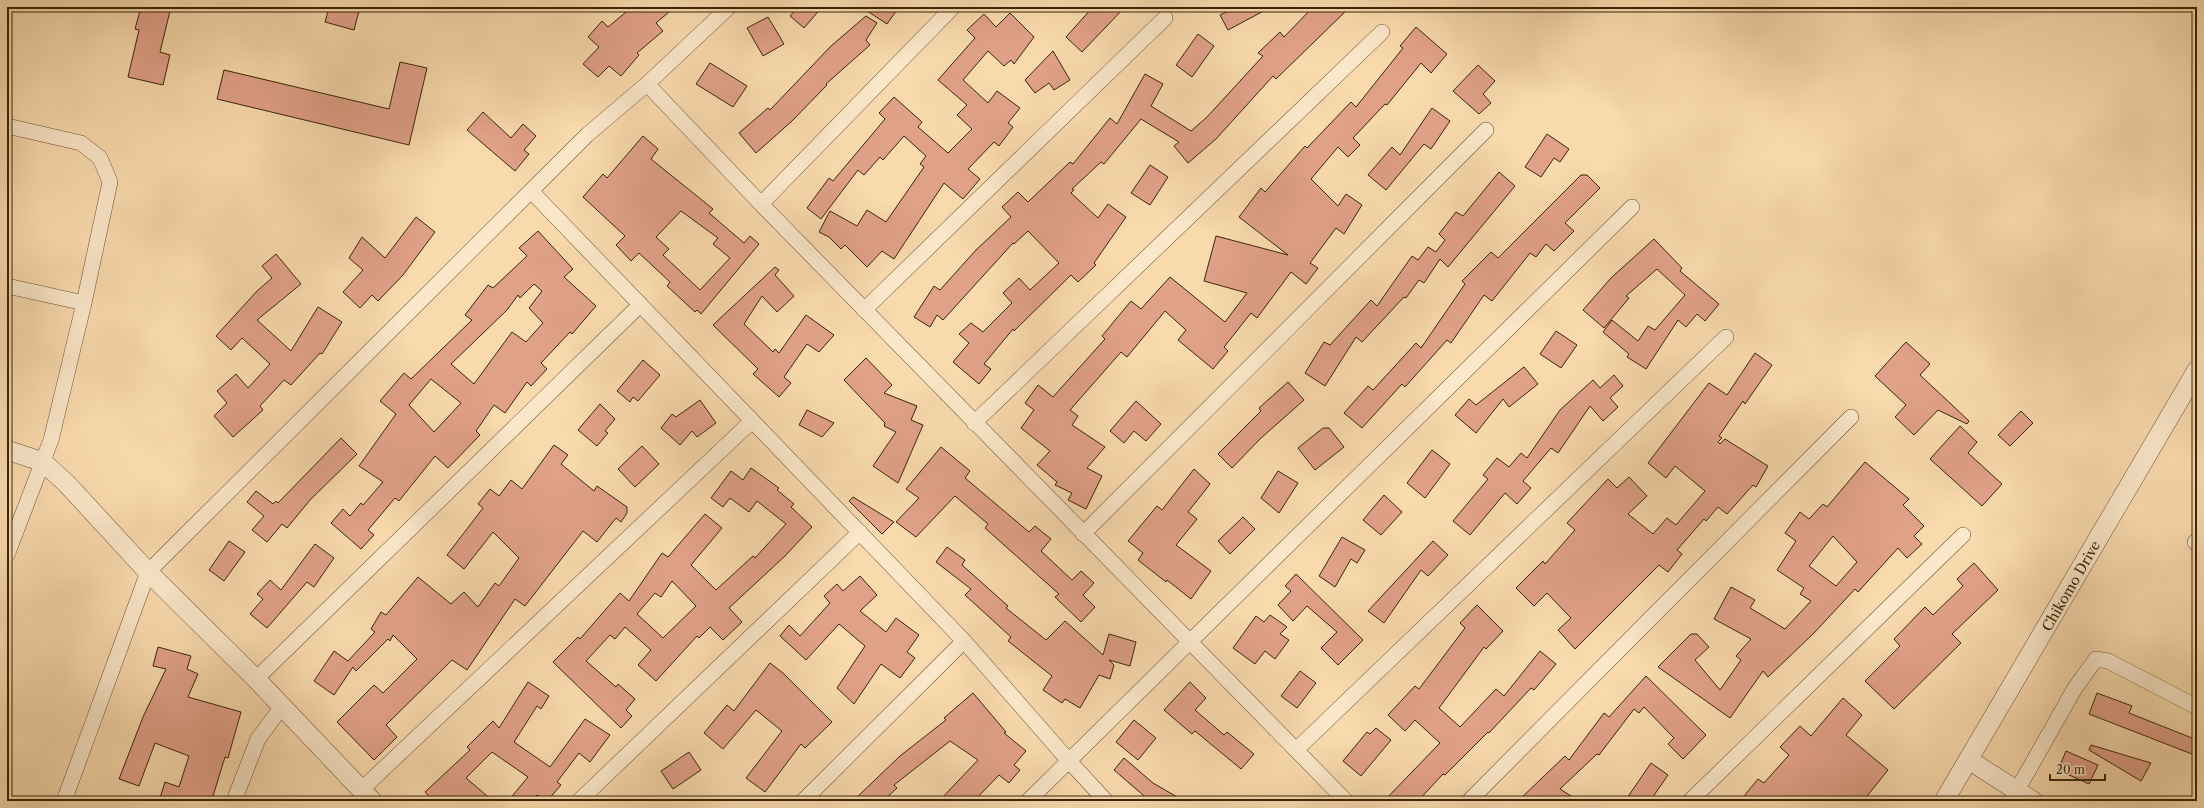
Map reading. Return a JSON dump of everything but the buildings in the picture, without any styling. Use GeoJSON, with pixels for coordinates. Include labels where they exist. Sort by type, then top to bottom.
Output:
{"type":"FeatureCollection","features":[{"type":"Feature","properties":{"kind":"street"},"geometry":{"type":"LineString","coordinates":[[64,801],[148,572],[532,192],[587,135],[648,84],[729,7]]}},
{"type":"Feature","properties":{"kind":"street"},"geometry":{"type":"LineString","coordinates":[[761,204],[953,7]]}},
{"type":"Feature","properties":{"kind":"street"},"geometry":{"type":"LineString","coordinates":[[864,310],[1165,18]]}},
{"type":"Feature","properties":{"kind":"street"},"geometry":{"type":"LineString","coordinates":[[974,423],[1382,32]]}},
{"type":"Feature","properties":{"kind":"street"},"geometry":{"type":"LineString","coordinates":[[648,84],[761,204],[974,423],[1346,801]]}},
{"type":"Feature","properties":{"kind":"street"},"geometry":{"type":"LineString","coordinates":[[7,126],[81,143],[100,158],[110,182],[84,303],[50,440],[7,555]]}},
{"type":"Feature","properties":{"kind":"street"},"geometry":{"type":"LineString","coordinates":[[1083,534],[1486,130]]}},
{"type":"Feature","properties":{"kind":"street"},"geometry":{"type":"LineString","coordinates":[[532,192],[964,641],[1106,801]]}},
{"type":"Feature","properties":{"kind":"street"},"geometry":{"type":"LineString","coordinates":[[1028,801],[1632,207]]}},
{"type":"Feature","properties":{"kind":"street"},"geometry":{"type":"LineString","coordinates":[[7,286],[84,303]]}},
{"type":"Feature","properties":{"kind":"street"},"geometry":{"type":"LineString","coordinates":[[256,679],[640,305]]}},
{"type":"Feature","properties":{"kind":"street"},"geometry":{"type":"LineString","coordinates":[[1296,750],[1726,337]]}},
{"type":"Feature","properties":{"kind":"street","name":"Chikomo Drive"},"geometry":{"type":"LineString","coordinates":[[1948,794],[2197,370]]}},
{"type":"Feature","properties":{"kind":"street"},"geometry":{"type":"LineString","coordinates":[[1469,801],[1851,417]]}},
{"type":"Feature","properties":{"kind":"street"},"geometry":{"type":"LineString","coordinates":[[7,450],[43,462],[67,484],[148,572],[256,679],[281,708],[366,796],[752,420]]}},
{"type":"Feature","properties":{"kind":"street"},"geometry":{"type":"LineString","coordinates":[[579,801],[860,532]]}},
{"type":"Feature","properties":{"kind":"street"},"geometry":{"type":"LineString","coordinates":[[1690,801],[1963,535]]}},
{"type":"Feature","properties":{"kind":"street"},"geometry":{"type":"LineString","coordinates":[[803,801],[964,641]]}},
{"type":"Feature","properties":{"kind":"street"},"geometry":{"type":"LineString","coordinates":[[2014,796],[2075,688],[2096,659],[2108,661],[2197,707]]}},
{"type":"Feature","properties":{"kind":"street"},"geometry":{"type":"LineString","coordinates":[[234,801],[258,739],[281,708]]}},
{"type":"Feature","properties":{"kind":"street"},"geometry":{"type":"LineString","coordinates":[[1969,760],[2014,796],[2033,801]]}},
{"type":"Feature","properties":{"kind":"street"},"geometry":{"type":"LineString","coordinates":[[1935,801],[1948,794]]}}]}
